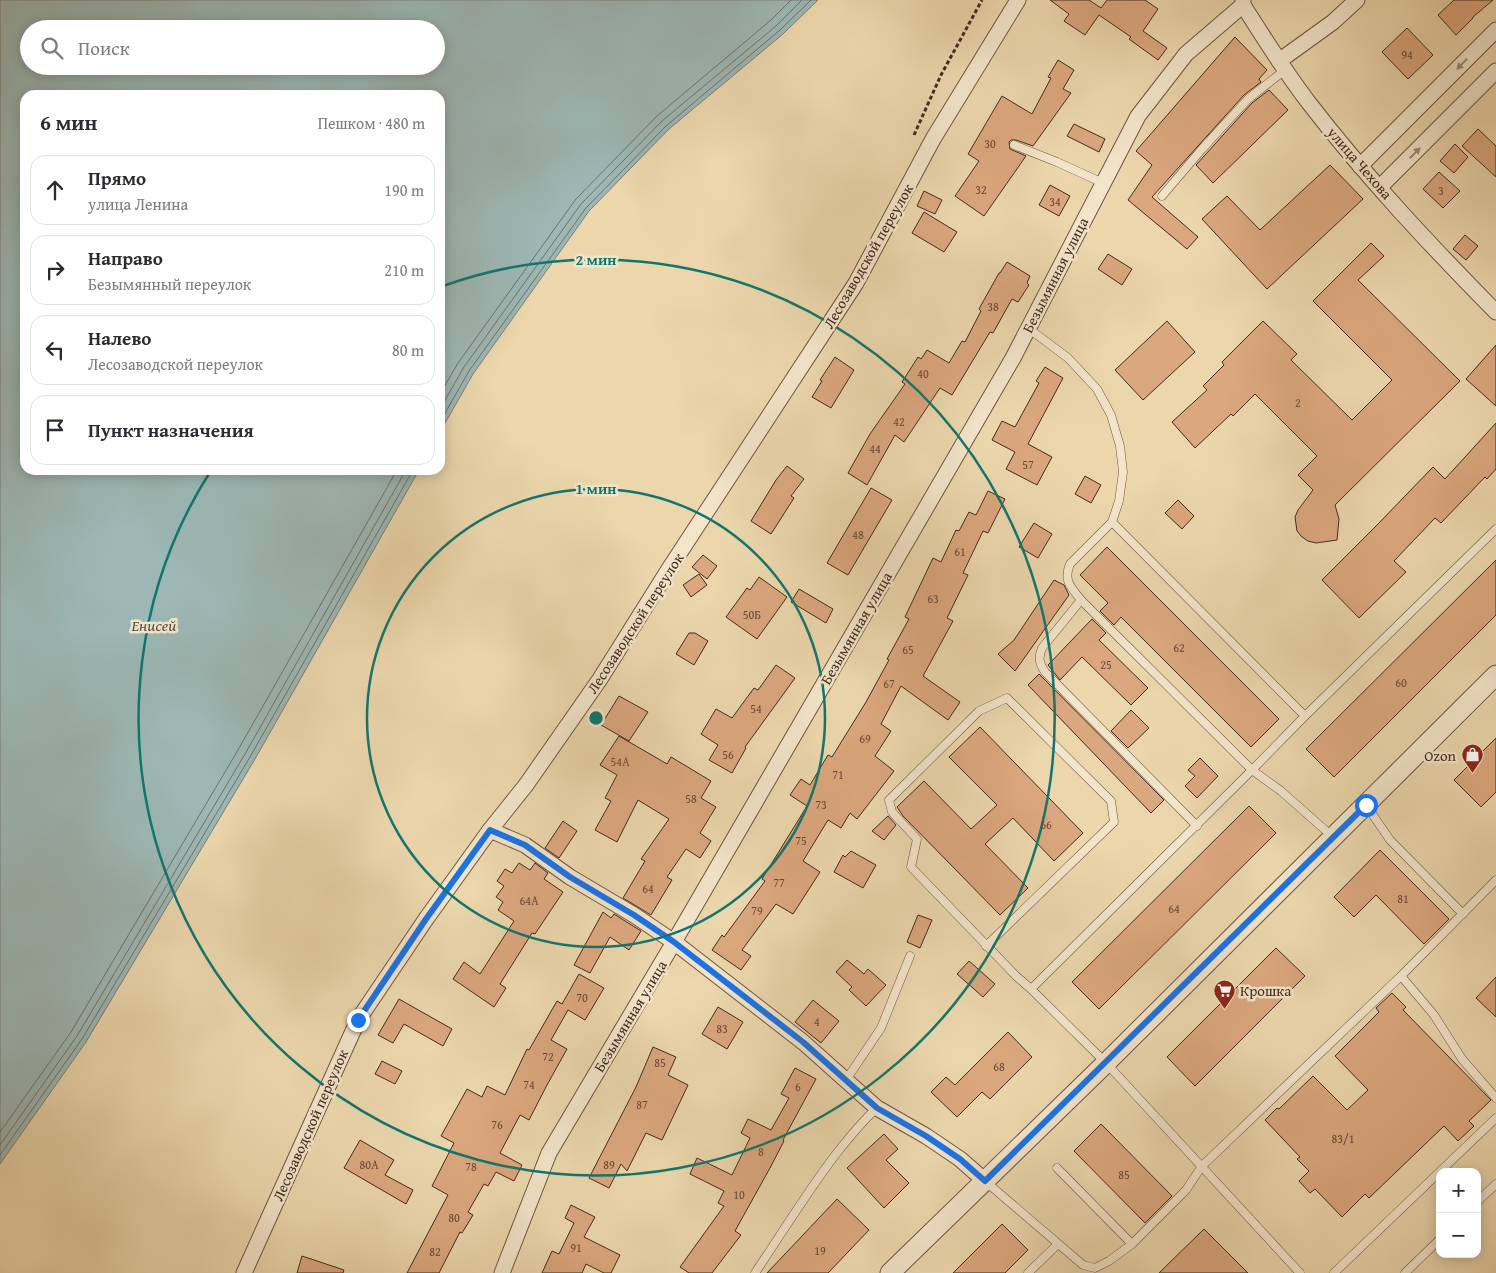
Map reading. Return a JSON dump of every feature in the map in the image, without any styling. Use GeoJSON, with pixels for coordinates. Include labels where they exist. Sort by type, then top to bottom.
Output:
{"type":"FeatureCollection","features":[{"type":"Feature","properties":{"kind":"street","name":"Лесозаводской переулок"},"geometry":{"type":"LineString","coordinates":[[244,1273],[358,1020],[426,919],[490,830],[526,785],[600,680],[669,569],[856,283],[933,139],[1018,0]]}},
{"type":"Feature","properties":{"kind":"street"},"geometry":{"type":"LineString","coordinates":[[1282,65],[1357,0]]}},
{"type":"Feature","properties":{"kind":"street","name":"улица Чехова"},"geometry":{"type":"LineString","coordinates":[[1243,2],[1282,65],[1308,102],[1360,166],[1442,257],[1496,312]]}},
{"type":"Feature","properties":{"kind":"street","name":"Безымянная улица"},"geometry":{"type":"LineString","coordinates":[[502,1273],[549,1153],[674,942],[1013,358],[1138,116],[1186,54],[1243,2]]}},
{"type":"Feature","properties":{"kind":"street"},"geometry":{"type":"LineString","coordinates":[[1360,166],[1496,30]]}},
{"type":"Feature","properties":{"kind":"street"},"geometry":{"type":"LineString","coordinates":[[1380,187],[1496,71]]}},
{"type":"Feature","properties":{"kind":"street"},"geometry":{"type":"LineString","coordinates":[[890,1273],[1106,1063],[1496,675]]}},
{"type":"Feature","properties":{"kind":"street"},"geometry":{"type":"LineString","coordinates":[[490,830],[525,845],[570,877],[634,915],[674,942],[803,1042],[877,1108],[926,1136],[960,1159],[985,1181]]}},
{"type":"Feature","properties":{"kind":"lane"},"geometry":{"type":"LineString","coordinates":[[1162,196],[1202,149],[1282,65]]}},
{"type":"Feature","properties":{"kind":"lane"},"geometry":{"type":"LineString","coordinates":[[1014,145],[1058,162],[1102,184]]}},
{"type":"Feature","properties":{"kind":"lane"},"geometry":{"type":"LineString","coordinates":[[1028,328],[1068,358],[1096,389],[1111,416],[1120,446],[1123,472],[1119,500],[1112,522],[1070,564],[1066,578],[1070,586],[1081,600],[1252,770],[1281,792],[1334,838]]}},
{"type":"Feature","properties":{"kind":"lane"},"geometry":{"type":"LineString","coordinates":[[1112,522],[1305,716]]}},
{"type":"Feature","properties":{"kind":"lane"},"geometry":{"type":"LineString","coordinates":[[1030,988],[1197,826],[1305,716],[1496,529]]}},
{"type":"Feature","properties":{"kind":"lane"},"geometry":{"type":"LineString","coordinates":[[1081,600],[1042,648],[1039,657],[1040,664],[1045,672],[1197,826]]}},
{"type":"Feature","properties":{"kind":"lane"},"geometry":{"type":"LineString","coordinates":[[986,946],[1114,822],[1111,801],[1007,698],[979,711],[889,800],[892,812],[917,839],[911,866],[986,946],[1106,1063],[1300,1273]]}},
{"type":"Feature","properties":{"kind":"lane"},"geometry":{"type":"LineString","coordinates":[[1366,805],[1390,840],[1463,914]]}},
{"type":"Feature","properties":{"kind":"lane"},"geometry":{"type":"LineString","coordinates":[[985,1181],[1084,1265],[1095,1268],[1109,1261],[1132,1244],[1186,1190],[1202,1166],[1401,976],[1496,880]]}},
{"type":"Feature","properties":{"kind":"lane"},"geometry":{"type":"LineString","coordinates":[[846,1080],[881,1028],[910,956]]}},
{"type":"Feature","properties":{"kind":"lane"},"geometry":{"type":"LineString","coordinates":[[1401,976],[1434,1015],[1462,1059],[1496,1098]]}},
{"type":"Feature","properties":{"kind":"lane"},"geometry":{"type":"LineString","coordinates":[[756,1273],[796,1210],[826,1168],[861,1122],[877,1108]]}},
{"type":"Feature","properties":{"kind":"lane"},"geometry":{"type":"LineString","coordinates":[[1334,1273],[1496,1118]]}},
{"type":"Feature","properties":{"kind":"lane"},"geometry":{"type":"LineString","coordinates":[[1057,1168],[1132,1244]]}},
{"type":"Feature","properties":{"kind":"lane"},"geometry":{"type":"LineString","coordinates":[[1481,1198],[1496,1184]]}},
{"type":"Feature","properties":{"kind":"lane"},"geometry":{"type":"LineString","coordinates":[[1406,1273],[1436,1243]]}},
{"type":"Feature","properties":{"kind":"lane"},"geometry":{"type":"LineString","coordinates":[[1028,1273],[1058,1244]]}},
{"type":"Feature","properties":{"kind":"path"},"geometry":{"type":"LineString","coordinates":[[910,144],[941,75],[982,0]]}},
{"type":"Feature","properties":{"kind":"water","name":"Енисей"},"geometry":{"type":"Polygon","coordinates":[[[0,0],[818,0],[783,34],[669,129],[589,211],[473,374],[445,423],[445,90],[20,90],[20,475],[416,475],[255,759],[86,1042],[0,1164],[0,0]]]}},
{"type":"Feature","properties":{"kind":"building"},"geometry":{"type":"Polygon","coordinates":[[[1050,0],[1089,0],[1101,8],[1107,0],[1145,0],[1158,9],[1143,31],[1167,48],[1158,60],[1129,39],[1131,37],[1099,15],[1085,35],[1064,21],[1069,14],[1050,0]]]}},
{"type":"Feature","properties":{"kind":"building"},"geometry":{"type":"Polygon","coordinates":[[[1454,0],[1493,0],[1456,35],[1438,15],[1454,0]]]}},
{"type":"Feature","properties":{"kind":"building"},"geometry":{"type":"Polygon","coordinates":[[[1407,28],[1433,55],[1408,79],[1382,52],[1407,28]]]}},
{"type":"Feature","properties":{"kind":"building"},"geometry":{"type":"Polygon","coordinates":[[[1235,37],[1267,70],[1259,79],[1261,82],[1244,95],[1152,197],[1198,237],[1187,249],[1128,200],[1152,165],[1136,151],[1235,37]]]}},
{"type":"Feature","properties":{"kind":"building"},"geometry":{"type":"Polygon","coordinates":[[[1058,60],[1074,70],[1063,89],[1071,93],[1033,146],[1016,140],[1009,142],[1010,149],[1026,156],[984,216],[955,196],[979,161],[968,154],[1002,96],[1032,114],[1051,78],[1048,77],[1058,60]]]}},
{"type":"Feature","properties":{"kind":"building"},"geometry":{"type":"Polygon","coordinates":[[[1269,90],[1288,110],[1213,183],[1196,165],[1252,103],[1269,90]]]}},
{"type":"Feature","properties":{"kind":"building"},"geometry":{"type":"Polygon","coordinates":[[[1074,124],[1105,139],[1099,152],[1067,136],[1074,124]]]}},
{"type":"Feature","properties":{"kind":"building"},"geometry":{"type":"Polygon","coordinates":[[[1478,129],[1496,146],[1496,177],[1462,146],[1478,129]]]}},
{"type":"Feature","properties":{"kind":"building"},"geometry":{"type":"Polygon","coordinates":[[[1455,144],[1468,157],[1454,173],[1440,161],[1455,144]]]}},
{"type":"Feature","properties":{"kind":"building"},"geometry":{"type":"Polygon","coordinates":[[[1330,165],[1363,199],[1267,289],[1202,219],[1227,196],[1260,230],[1330,165]]]}},
{"type":"Feature","properties":{"kind":"building"},"geometry":{"type":"Polygon","coordinates":[[[1439,172],[1460,191],[1443,208],[1423,189],[1439,172]]]}},
{"type":"Feature","properties":{"kind":"building"},"geometry":{"type":"Polygon","coordinates":[[[1050,185],[1070,196],[1059,216],[1039,205],[1050,185]]]}},
{"type":"Feature","properties":{"kind":"building"},"geometry":{"type":"Polygon","coordinates":[[[924,191],[942,200],[935,214],[917,206],[924,191]]]}},
{"type":"Feature","properties":{"kind":"building"},"geometry":{"type":"Polygon","coordinates":[[[924,212],[957,232],[944,252],[912,233],[924,212]]]}},
{"type":"Feature","properties":{"kind":"building"},"geometry":{"type":"Polygon","coordinates":[[[1465,235],[1478,246],[1466,260],[1453,249],[1465,235]]]}},
{"type":"Feature","properties":{"kind":"building"},"geometry":{"type":"Polygon","coordinates":[[[1371,243],[1384,256],[1358,280],[1460,381],[1335,505],[1339,519],[1337,540],[1316,543],[1308,541],[1297,531],[1295,517],[1313,490],[1298,475],[1317,456],[1255,394],[1233,416],[1231,414],[1195,448],[1172,422],[1207,390],[1203,386],[1224,365],[1222,362],[1263,321],[1297,354],[1291,360],[1352,420],[1392,380],[1313,301],[1371,243]]]}},
{"type":"Feature","properties":{"kind":"building"},"geometry":{"type":"Polygon","coordinates":[[[1108,254],[1132,269],[1122,285],[1098,269],[1108,254]]]}},
{"type":"Feature","properties":{"kind":"building"},"geometry":{"type":"Polygon","coordinates":[[[1007,262],[1030,276],[1027,283],[1029,285],[1018,302],[1012,299],[993,333],[990,332],[952,395],[940,388],[904,442],[895,435],[867,485],[848,473],[870,434],[905,384],[902,382],[918,357],[921,359],[927,350],[949,363],[962,341],[965,342],[981,311],[979,309],[1007,262]]]}},
{"type":"Feature","properties":{"kind":"building"},"geometry":{"type":"Polygon","coordinates":[[[1167,321],[1195,352],[1143,400],[1115,370],[1167,321]]]}},
{"type":"Feature","properties":{"kind":"building"},"geometry":{"type":"Polygon","coordinates":[[[1496,345],[1496,406],[1466,379],[1496,345]]]}},
{"type":"Feature","properties":{"kind":"building"},"geometry":{"type":"Polygon","coordinates":[[[835,357],[854,370],[831,408],[812,397],[822,381],[820,380],[835,357]]]}},
{"type":"Feature","properties":{"kind":"building"},"geometry":{"type":"Polygon","coordinates":[[[1045,367],[1063,378],[1028,444],[1052,457],[1037,485],[1006,469],[1015,452],[992,440],[1002,421],[1015,427],[1039,383],[1036,381],[1045,367]]]}},
{"type":"Feature","properties":{"kind":"building"},"geometry":{"type":"Polygon","coordinates":[[[1496,423],[1496,469],[1487,479],[1485,477],[1441,523],[1435,518],[1394,561],[1406,572],[1359,618],[1322,580],[1433,467],[1445,479],[1496,423]]]}},
{"type":"Feature","properties":{"kind":"building"},"geometry":{"type":"Polygon","coordinates":[[[787,466],[804,479],[791,496],[794,498],[771,534],[751,521],[776,480],[787,466]]]}},
{"type":"Feature","properties":{"kind":"building"},"geometry":{"type":"Polygon","coordinates":[[[1085,476],[1101,485],[1091,503],[1075,494],[1085,476]]]}},
{"type":"Feature","properties":{"kind":"building"},"geometry":{"type":"Polygon","coordinates":[[[871,488],[892,500],[848,575],[827,563],[871,488]]]}},
{"type":"Feature","properties":{"kind":"building"},"geometry":{"type":"Polygon","coordinates":[[[988,491],[1005,499],[988,533],[983,531],[963,573],[968,575],[947,618],[953,621],[923,676],[960,702],[948,720],[901,686],[881,724],[891,731],[875,756],[894,771],[857,819],[850,813],[841,828],[828,820],[803,861],[820,872],[793,914],[776,904],[742,950],[751,956],[741,970],[712,950],[722,935],[724,937],[765,881],[762,879],[807,806],[790,795],[801,779],[810,785],[828,755],[832,757],[889,660],[887,659],[909,619],[905,617],[933,558],[941,562],[956,530],[959,531],[969,512],[976,515],[988,491]]]}},
{"type":"Feature","properties":{"kind":"building"},"geometry":{"type":"Polygon","coordinates":[[[1178,500],[1194,516],[1182,529],[1165,513],[1178,500]]]}},
{"type":"Feature","properties":{"kind":"building"},"geometry":{"type":"Polygon","coordinates":[[[1034,523],[1052,534],[1038,558],[1019,547],[1034,523]]]}},
{"type":"Feature","properties":{"kind":"building"},"geometry":{"type":"Polygon","coordinates":[[[1107,547],[1279,719],[1251,747],[1121,617],[1114,625],[1100,611],[1108,603],[1080,575],[1107,547]]]}},
{"type":"Feature","properties":{"kind":"building"},"geometry":{"type":"Polygon","coordinates":[[[703,555],[717,566],[707,579],[692,567],[703,555]]]}},
{"type":"Feature","properties":{"kind":"building"},"geometry":{"type":"Polygon","coordinates":[[[1496,560],[1496,615],[1334,777],[1306,749],[1496,560]]]}},
{"type":"Feature","properties":{"kind":"building"},"geometry":{"type":"Polygon","coordinates":[[[699,574],[707,585],[691,597],[683,585],[699,574]]]}},
{"type":"Feature","properties":{"kind":"building"},"geometry":{"type":"Polygon","coordinates":[[[759,577],[787,597],[757,639],[726,617],[747,588],[750,590],[759,577]]]}},
{"type":"Feature","properties":{"kind":"building"},"geometry":{"type":"Polygon","coordinates":[[[1054,580],[1064,585],[1069,595],[1015,671],[998,654],[1014,640],[1054,580]]]}},
{"type":"Feature","properties":{"kind":"building"},"geometry":{"type":"Polygon","coordinates":[[[799,589],[833,609],[826,623],[791,602],[799,589]]]}},
{"type":"Feature","properties":{"kind":"building"},"geometry":{"type":"Polygon","coordinates":[[[1092,619],[1106,633],[1099,640],[1148,688],[1131,705],[1082,657],[1060,680],[1048,665],[1092,619]]]}},
{"type":"Feature","properties":{"kind":"building"},"geometry":{"type":"Polygon","coordinates":[[[689,633],[695,633],[708,641],[694,665],[676,654],[689,633]]]}},
{"type":"Feature","properties":{"kind":"building"},"geometry":{"type":"Polygon","coordinates":[[[776,665],[795,678],[745,747],[732,773],[709,760],[718,745],[701,734],[716,709],[732,718],[754,688],[758,690],[776,665]]]}},
{"type":"Feature","properties":{"kind":"building"},"geometry":{"type":"Polygon","coordinates":[[[1039,674],[1164,800],[1151,813],[1028,685],[1039,674]]]}},
{"type":"Feature","properties":{"kind":"building"},"geometry":{"type":"Polygon","coordinates":[[[619,696],[648,712],[629,741],[601,725],[619,696]]]}},
{"type":"Feature","properties":{"kind":"building"},"geometry":{"type":"Polygon","coordinates":[[[1131,710],[1149,728],[1128,748],[1111,731],[1131,710]]]}},
{"type":"Feature","properties":{"kind":"building"},"geometry":{"type":"Polygon","coordinates":[[[980,727],[1083,833],[1054,861],[1013,818],[985,844],[1028,888],[1000,915],[903,816],[897,807],[924,781],[971,829],[997,805],[949,757],[980,727]]]}},
{"type":"Feature","properties":{"kind":"building"},"geometry":{"type":"Polygon","coordinates":[[[619,736],[667,764],[671,757],[711,781],[701,798],[716,807],[700,833],[711,841],[700,858],[686,849],[667,877],[672,880],[651,915],[623,898],[645,861],[641,859],[669,819],[638,800],[617,842],[595,830],[611,801],[605,798],[617,775],[600,765],[619,736]]]}},
{"type":"Feature","properties":{"kind":"building"},"geometry":{"type":"Polygon","coordinates":[[[1496,738],[1496,792],[1481,807],[1454,780],[1496,738]]]}},
{"type":"Feature","properties":{"kind":"building"},"geometry":{"type":"Polygon","coordinates":[[[1200,758],[1218,776],[1197,798],[1185,786],[1195,776],[1188,770],[1200,758]]]}},
{"type":"Feature","properties":{"kind":"building"},"geometry":{"type":"Polygon","coordinates":[[[1249,806],[1276,833],[1099,1009],[1072,982],[1249,806]]]}},
{"type":"Feature","properties":{"kind":"building"},"geometry":{"type":"Polygon","coordinates":[[[888,816],[896,825],[884,840],[872,831],[888,816]]]}},
{"type":"Feature","properties":{"kind":"building"},"geometry":{"type":"Polygon","coordinates":[[[563,821],[577,831],[559,858],[545,848],[563,821]]]}},
{"type":"Feature","properties":{"kind":"building"},"geometry":{"type":"Polygon","coordinates":[[[1380,850],[1449,919],[1424,944],[1376,895],[1354,917],[1334,897],[1380,850]]]}},
{"type":"Feature","properties":{"kind":"building"},"geometry":{"type":"Polygon","coordinates":[[[851,851],[876,865],[863,888],[834,872],[843,855],[845,857],[851,851]]]}},
{"type":"Feature","properties":{"kind":"building"},"geometry":{"type":"Polygon","coordinates":[[[519,863],[530,870],[535,863],[548,873],[544,879],[563,892],[535,934],[532,933],[500,984],[506,988],[494,1007],[453,979],[464,962],[480,974],[514,921],[498,910],[503,902],[496,897],[504,886],[497,881],[505,869],[512,873],[519,863]]]}},
{"type":"Feature","properties":{"kind":"building"},"geometry":{"type":"Polygon","coordinates":[[[603,912],[611,918],[614,914],[641,931],[629,950],[610,937],[590,973],[574,965],[603,912]]]}},
{"type":"Feature","properties":{"kind":"building"},"geometry":{"type":"Polygon","coordinates":[[[918,915],[932,920],[920,948],[907,942],[918,915]]]}},
{"type":"Feature","properties":{"kind":"building"},"geometry":{"type":"Polygon","coordinates":[[[1276,948],[1305,976],[1195,1086],[1167,1057],[1276,948]]]}},
{"type":"Feature","properties":{"kind":"building"},"geometry":{"type":"Polygon","coordinates":[[[847,960],[864,974],[868,969],[886,985],[866,1006],[849,990],[852,987],[836,972],[847,960]]]}},
{"type":"Feature","properties":{"kind":"building"},"geometry":{"type":"Polygon","coordinates":[[[969,961],[995,984],[983,997],[957,974],[969,961]]]}},
{"type":"Feature","properties":{"kind":"building"},"geometry":{"type":"Polygon","coordinates":[[[579,974],[604,988],[585,1020],[568,1010],[551,1040],[567,1049],[529,1120],[520,1115],[500,1153],[522,1165],[514,1181],[496,1172],[488,1186],[484,1184],[468,1212],[473,1215],[462,1233],[460,1232],[439,1273],[407,1273],[448,1195],[432,1186],[454,1143],[441,1136],[467,1089],[482,1097],[487,1086],[505,1095],[527,1049],[529,1050],[557,1001],[562,1004],[579,974]]]}},
{"type":"Feature","properties":{"kind":"building"},"geometry":{"type":"Polygon","coordinates":[[[1496,977],[1496,1017],[1476,998],[1496,977]]]}},
{"type":"Feature","properties":{"kind":"building"},"geometry":{"type":"Polygon","coordinates":[[[1392,993],[1406,1007],[1403,1010],[1491,1100],[1469,1121],[1474,1126],[1458,1141],[1444,1126],[1369,1198],[1365,1194],[1342,1217],[1315,1189],[1310,1193],[1299,1181],[1309,1171],[1297,1159],[1300,1157],[1265,1120],[1313,1076],[1347,1110],[1368,1090],[1335,1056],[1379,1012],[1376,1008],[1392,993]]]}},
{"type":"Feature","properties":{"kind":"building"},"geometry":{"type":"Polygon","coordinates":[[[399,999],[452,1029],[443,1046],[404,1024],[393,1043],[378,1035],[399,999]]]}},
{"type":"Feature","properties":{"kind":"building"},"geometry":{"type":"Polygon","coordinates":[[[813,1000],[839,1021],[821,1043],[795,1022],[813,1000]]]}},
{"type":"Feature","properties":{"kind":"building"},"geometry":{"type":"Polygon","coordinates":[[[718,1007],[743,1022],[727,1049],[702,1034],[718,1007]]]}},
{"type":"Feature","properties":{"kind":"building"},"geometry":{"type":"Polygon","coordinates":[[[1008,1032],[1032,1057],[990,1099],[982,1092],[957,1117],[931,1092],[946,1077],[955,1085],[1008,1032]]]}},
{"type":"Feature","properties":{"kind":"building"},"geometry":{"type":"Polygon","coordinates":[[[653,1047],[676,1057],[668,1075],[688,1085],[662,1140],[646,1133],[627,1171],[621,1164],[609,1188],[589,1178],[636,1087],[653,1047]]]}},
{"type":"Feature","properties":{"kind":"building"},"geometry":{"type":"Polygon","coordinates":[[[382,1061],[402,1071],[395,1084],[375,1074],[382,1061]]]}},
{"type":"Feature","properties":{"kind":"building"},"geometry":{"type":"Polygon","coordinates":[[[795,1068],[816,1079],[735,1231],[741,1235],[712,1273],[689,1273],[680,1267],[724,1206],[718,1203],[724,1191],[690,1174],[697,1158],[732,1175],[750,1138],[741,1133],[748,1119],[771,1130],[789,1098],[781,1094],[795,1068]]]}},
{"type":"Feature","properties":{"kind":"building"},"geometry":{"type":"Polygon","coordinates":[[[1101,1124],[1172,1196],[1145,1223],[1074,1151],[1101,1124]]]}},
{"type":"Feature","properties":{"kind":"building"},"geometry":{"type":"Polygon","coordinates":[[[884,1134],[898,1149],[886,1160],[909,1183],[884,1208],[847,1168],[884,1134]]]}},
{"type":"Feature","properties":{"kind":"building"},"geometry":{"type":"Polygon","coordinates":[[[360,1140],[394,1160],[385,1175],[413,1190],[406,1204],[344,1168],[360,1140]]]}},
{"type":"Feature","properties":{"kind":"building"},"geometry":{"type":"Polygon","coordinates":[[[837,1199],[869,1230],[828,1273],[767,1273],[837,1199]]]}},
{"type":"Feature","properties":{"kind":"building"},"geometry":{"type":"Polygon","coordinates":[[[571,1205],[595,1217],[584,1237],[620,1255],[611,1273],[604,1273],[586,1264],[582,1273],[542,1273],[552,1251],[559,1254],[574,1223],[565,1218],[571,1205]]]}},
{"type":"Feature","properties":{"kind":"building"},"geometry":{"type":"Polygon","coordinates":[[[1002,1224],[1028,1250],[1005,1273],[953,1273],[1002,1224]]]}},
{"type":"Feature","properties":{"kind":"building"},"geometry":{"type":"Polygon","coordinates":[[[1204,1229],[1248,1273],[1159,1273],[1204,1229]]]}},
{"type":"Feature","properties":{"kind":"building"},"geometry":{"type":"Polygon","coordinates":[[[302,1256],[344,1270],[343,1273],[297,1273],[302,1256]]]}},
{"type":"Feature","properties":{"kind":"place","name":"Ozon"},"geometry":{"type":"Point","coordinates":[1472,774]}},
{"type":"Feature","properties":{"kind":"place","name":"Крошка"},"geometry":{"type":"Point","coordinates":[1224,1009]}},
{"type":"Feature","properties":{"kind":"route"},"geometry":{"type":"LineString","coordinates":[[358,1020],[426,919],[490,830],[525,845],[570,877],[634,915],[674,942],[803,1042],[877,1108],[926,1136],[960,1159],[985,1181],[1366,805]]}}]}
